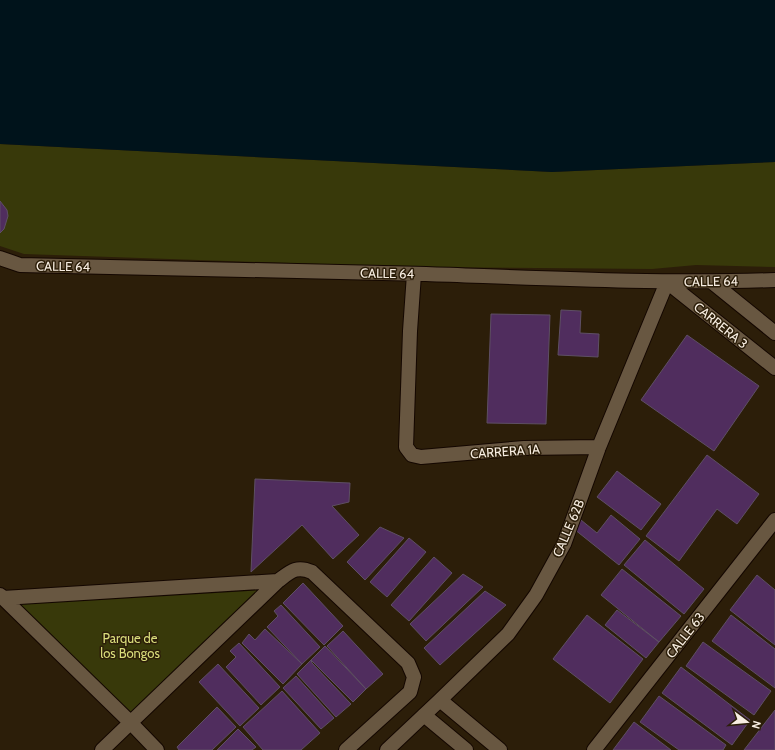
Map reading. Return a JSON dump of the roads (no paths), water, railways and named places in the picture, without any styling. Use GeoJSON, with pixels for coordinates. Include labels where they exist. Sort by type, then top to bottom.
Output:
{"type":"FeatureCollection","features":[{"type":"Feature","properties":{"kind":"street","name":"CALLE 64"},"geometry":{"type":"LineString","coordinates":[[0,258],[20,265],[414,274],[667,282],[775,280]]}},
{"type":"Feature","properties":{"kind":"street","name":"CARRERA 1A"},"geometry":{"type":"LineString","coordinates":[[414,274],[410,331],[406,447],[412,455],[420,457],[524,448],[599,447]]}},
{"type":"Feature","properties":{"kind":"street","name":"CARRERA 3"},"geometry":{"type":"LineString","coordinates":[[667,282],[775,368]]}},
{"type":"Feature","properties":{"kind":"street","name":"CALLE 62B"},"geometry":{"type":"LineString","coordinates":[[387,750],[508,634],[536,595],[564,544],[599,447],[667,282]]}},
{"type":"Feature","properties":{"kind":"street"},"geometry":{"type":"LineString","coordinates":[[712,282],[775,333]]}},
{"type":"Feature","properties":{"kind":"street","name":"CALLE 63"},"geometry":{"type":"LineString","coordinates":[[594,750],[775,520]]}},
{"type":"Feature","properties":{"kind":"street"},"geometry":{"type":"LineString","coordinates":[[102,750],[278,581],[291,570],[303,568],[312,572],[408,663],[414,677],[410,692],[346,750]]}},
{"type":"Feature","properties":{"kind":"street"},"geometry":{"type":"LineString","coordinates":[[1,597],[278,581]]}},
{"type":"Feature","properties":{"kind":"street"},"geometry":{"type":"LineString","coordinates":[[1,597],[157,750]]}},
{"type":"Feature","properties":{"kind":"street"},"geometry":{"type":"LineString","coordinates":[[440,700],[500,750]]}},
{"type":"Feature","properties":{"kind":"street"},"geometry":{"type":"LineString","coordinates":[[424,715],[466,750]]}},
{"type":"Feature","properties":{"kind":"water"},"geometry":{"type":"Polygon","coordinates":[[[0,0],[775,0],[775,162],[552,172],[0,144],[0,0]]]}},
{"type":"Feature","properties":{"kind":"park label","name":"Parque de los Bongos"},"geometry":{"type":"Point","coordinates":[130,646]}}]}
